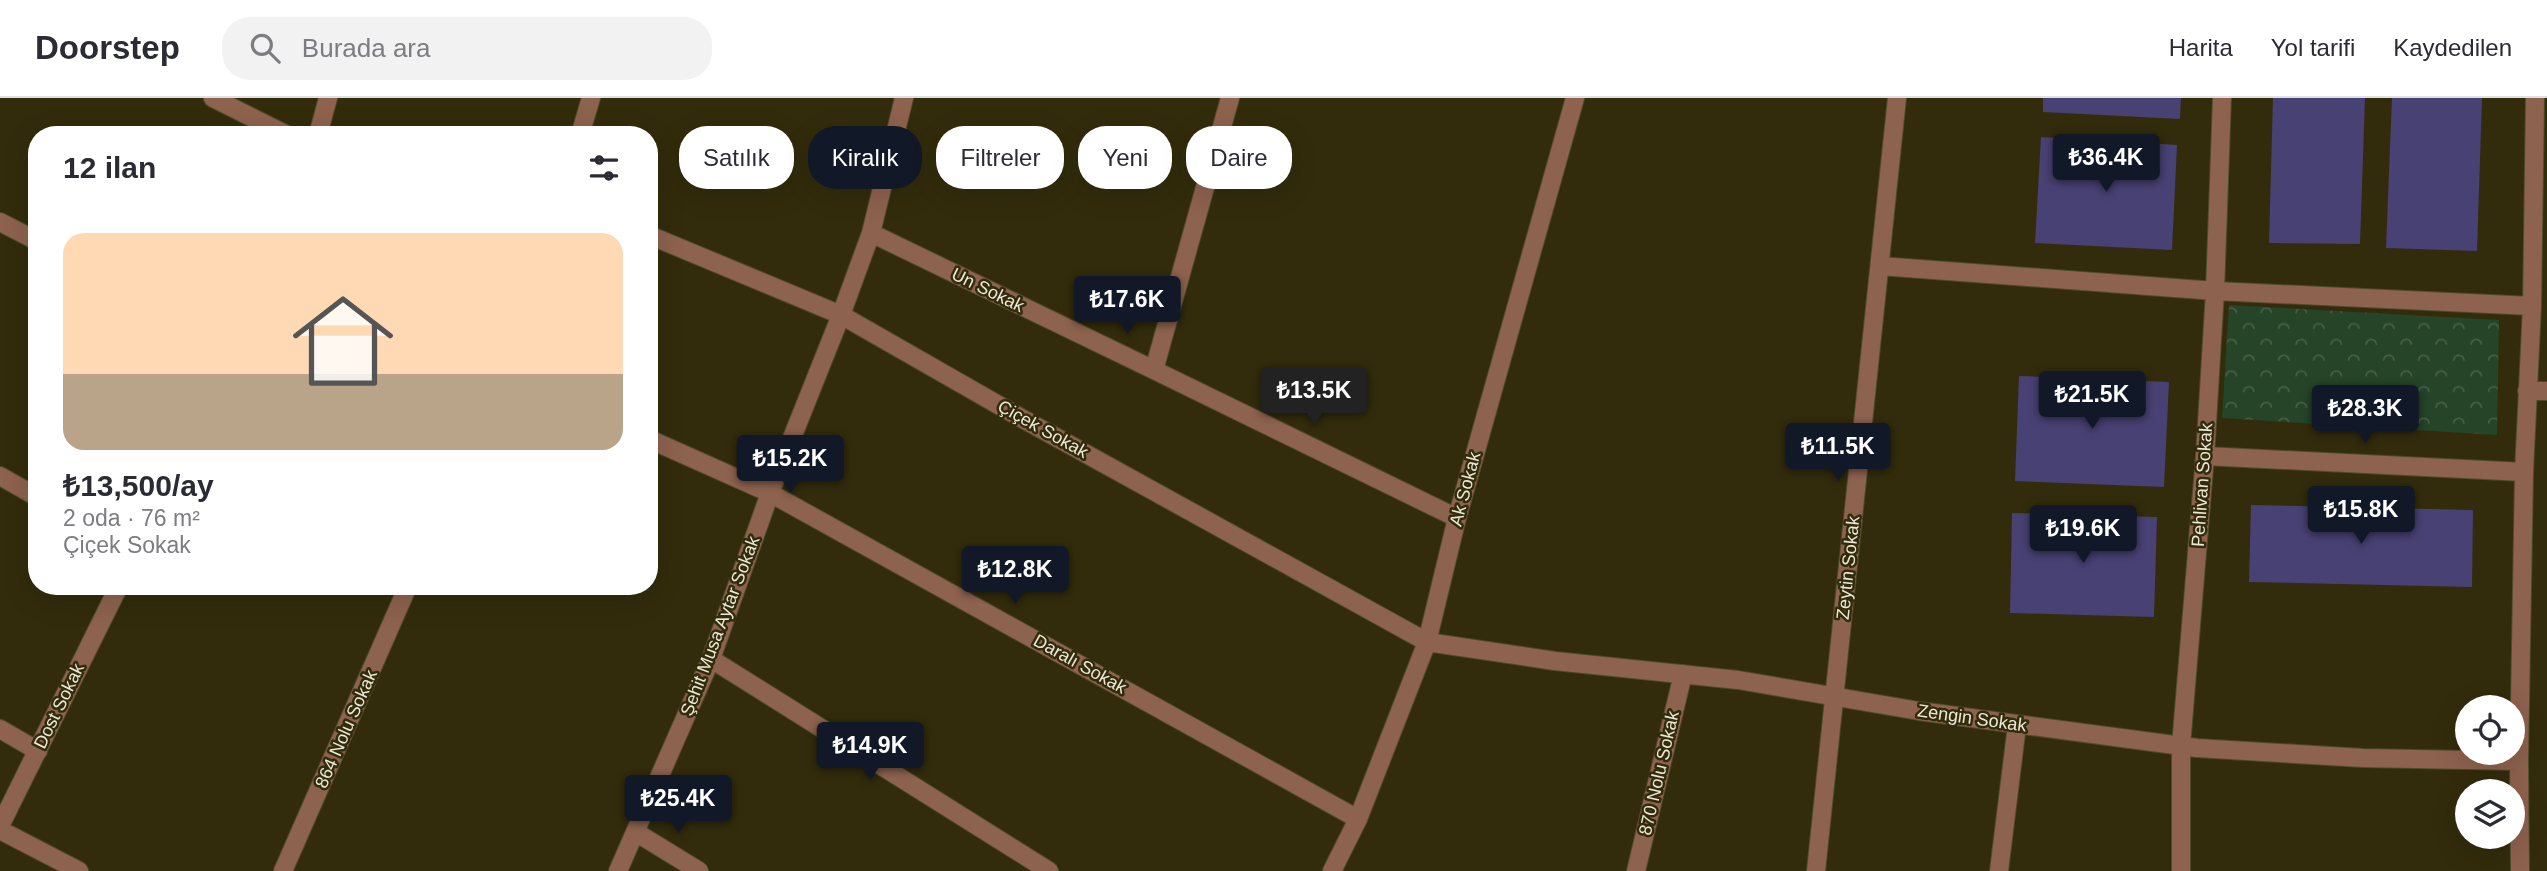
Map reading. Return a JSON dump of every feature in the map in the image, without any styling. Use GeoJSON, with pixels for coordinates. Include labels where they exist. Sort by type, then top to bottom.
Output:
{"type":"FeatureCollection","features":[{"type":"Feature","properties":{"kind":"street"},"geometry":{"type":"LineString","coordinates":[[213,98],[269,126]]}},
{"type":"Feature","properties":{"kind":"street"},"geometry":{"type":"LineString","coordinates":[[320,126],[328,98]]}},
{"type":"Feature","properties":{"kind":"street"},"geometry":{"type":"LineString","coordinates":[[583,126],[592,98]]}},
{"type":"Feature","properties":{"kind":"street","name":"Şehit Musa Aytar Sokak"},"geometry":{"type":"LineString","coordinates":[[618,871],[711,659],[770,493],[841,315],[871,233],[904,98]]}},
{"type":"Feature","properties":{"kind":"street"},"geometry":{"type":"LineString","coordinates":[[1154,370],[1230,98]]}},
{"type":"Feature","properties":{"kind":"street","name":"Ak Sokak"},"geometry":{"type":"LineString","coordinates":[[1332,871],[1358,819],[1427,642],[1457,517],[1575,98]]}},
{"type":"Feature","properties":{"kind":"street","name":"Zeytin Sokak"},"geometry":{"type":"LineString","coordinates":[[1816,871],[1897,98]]}},
{"type":"Feature","properties":{"kind":"street","name":"Pehlivan Sokak"},"geometry":{"type":"LineString","coordinates":[[2181,871],[2181,746],[2215,291],[2222,98]]}},
{"type":"Feature","properties":{"kind":"street"},"geometry":{"type":"LineString","coordinates":[[2520,695],[2524,472],[2532,306],[2535,98]]}},
{"type":"Feature","properties":{"kind":"street"},"geometry":{"type":"LineString","coordinates":[[0,222],[28,236]]}},
{"type":"Feature","properties":{"kind":"street","name":"Un Sokak"},"geometry":{"type":"LineString","coordinates":[[871,233],[1457,517]]}},
{"type":"Feature","properties":{"kind":"street","name":"Çiçek Sokak"},"geometry":{"type":"LineString","coordinates":[[658,239],[841,315],[1023,419],[1427,642]]}},
{"type":"Feature","properties":{"kind":"street"},"geometry":{"type":"LineString","coordinates":[[1880,266],[2215,291],[2532,306]]}},
{"type":"Feature","properties":{"kind":"street"},"geometry":{"type":"LineString","coordinates":[[2527,391],[2547,391]]}},
{"type":"Feature","properties":{"kind":"street","name":"Daralı Sokak"},"geometry":{"type":"LineString","coordinates":[[658,443],[770,493],[1358,819]]}},
{"type":"Feature","properties":{"kind":"street"},"geometry":{"type":"LineString","coordinates":[[2204,456],[2524,472]]}},
{"type":"Feature","properties":{"kind":"street"},"geometry":{"type":"LineString","coordinates":[[0,476],[28,492]]}},
{"type":"Feature","properties":{"kind":"street","name":"Dost Sokak"},"geometry":{"type":"LineString","coordinates":[[0,828],[114,595]]}},
{"type":"Feature","properties":{"kind":"street","name":"864 Nolu Sokak"},"geometry":{"type":"LineString","coordinates":[[284,871],[404,595]]}},
{"type":"Feature","properties":{"kind":"street","name":"Zengin Sokak"},"geometry":{"type":"LineString","coordinates":[[1427,642],[1555,661],[1738,680],[1919,711],[2181,746],[2363,758],[2455,760]]}},
{"type":"Feature","properties":{"kind":"street"},"geometry":{"type":"LineString","coordinates":[[711,659],[1049,871]]}},
{"type":"Feature","properties":{"kind":"street","name":"870 Nolu Sokak"},"geometry":{"type":"LineString","coordinates":[[1636,871],[1683,674]]}},
{"type":"Feature","properties":{"kind":"street"},"geometry":{"type":"LineString","coordinates":[[1999,871],[2017,725]]}},
{"type":"Feature","properties":{"kind":"street"},"geometry":{"type":"LineString","coordinates":[[0,729],[38,751]]}},
{"type":"Feature","properties":{"kind":"street"},"geometry":{"type":"LineString","coordinates":[[2519,765],[2520,871]]}},
{"type":"Feature","properties":{"kind":"street"},"geometry":{"type":"LineString","coordinates":[[0,828],[79,871]]}},
{"type":"Feature","properties":{"kind":"street"},"geometry":{"type":"LineString","coordinates":[[636,832],[699,871]]}},
{"type":"Feature","properties":{"kind":"green space"},"geometry":{"type":"Polygon","coordinates":[[[2229,305],[2499,320],[2497,435],[2222,418],[2229,305]]]}},
{"type":"Feature","properties":{"kind":"building"},"geometry":{"type":"Polygon","coordinates":[[[2043,98],[2181,98],[2180,119],[2043,112],[2043,98]]]}},
{"type":"Feature","properties":{"kind":"building"},"geometry":{"type":"Polygon","coordinates":[[[2273,98],[2365,98],[2360,244],[2269,243],[2273,98]]]}},
{"type":"Feature","properties":{"kind":"building"},"geometry":{"type":"Polygon","coordinates":[[[2392,98],[2482,98],[2477,251],[2386,248],[2392,98]]]}},
{"type":"Feature","properties":{"kind":"building"},"geometry":{"type":"Polygon","coordinates":[[[2041,137],[2177,145],[2172,250],[2035,243],[2041,137]]]}},
{"type":"Feature","properties":{"kind":"building"},"geometry":{"type":"Polygon","coordinates":[[[2019,376],[2169,382],[2164,487],[2015,481],[2019,376]]]}},
{"type":"Feature","properties":{"kind":"building"},"geometry":{"type":"Polygon","coordinates":[[[2251,505],[2473,510],[2472,587],[2249,582],[2251,505]]]}},
{"type":"Feature","properties":{"kind":"building"},"geometry":{"type":"Polygon","coordinates":[[[2012,513],[2157,517],[2154,617],[2010,613],[2012,513]]]}}]}
